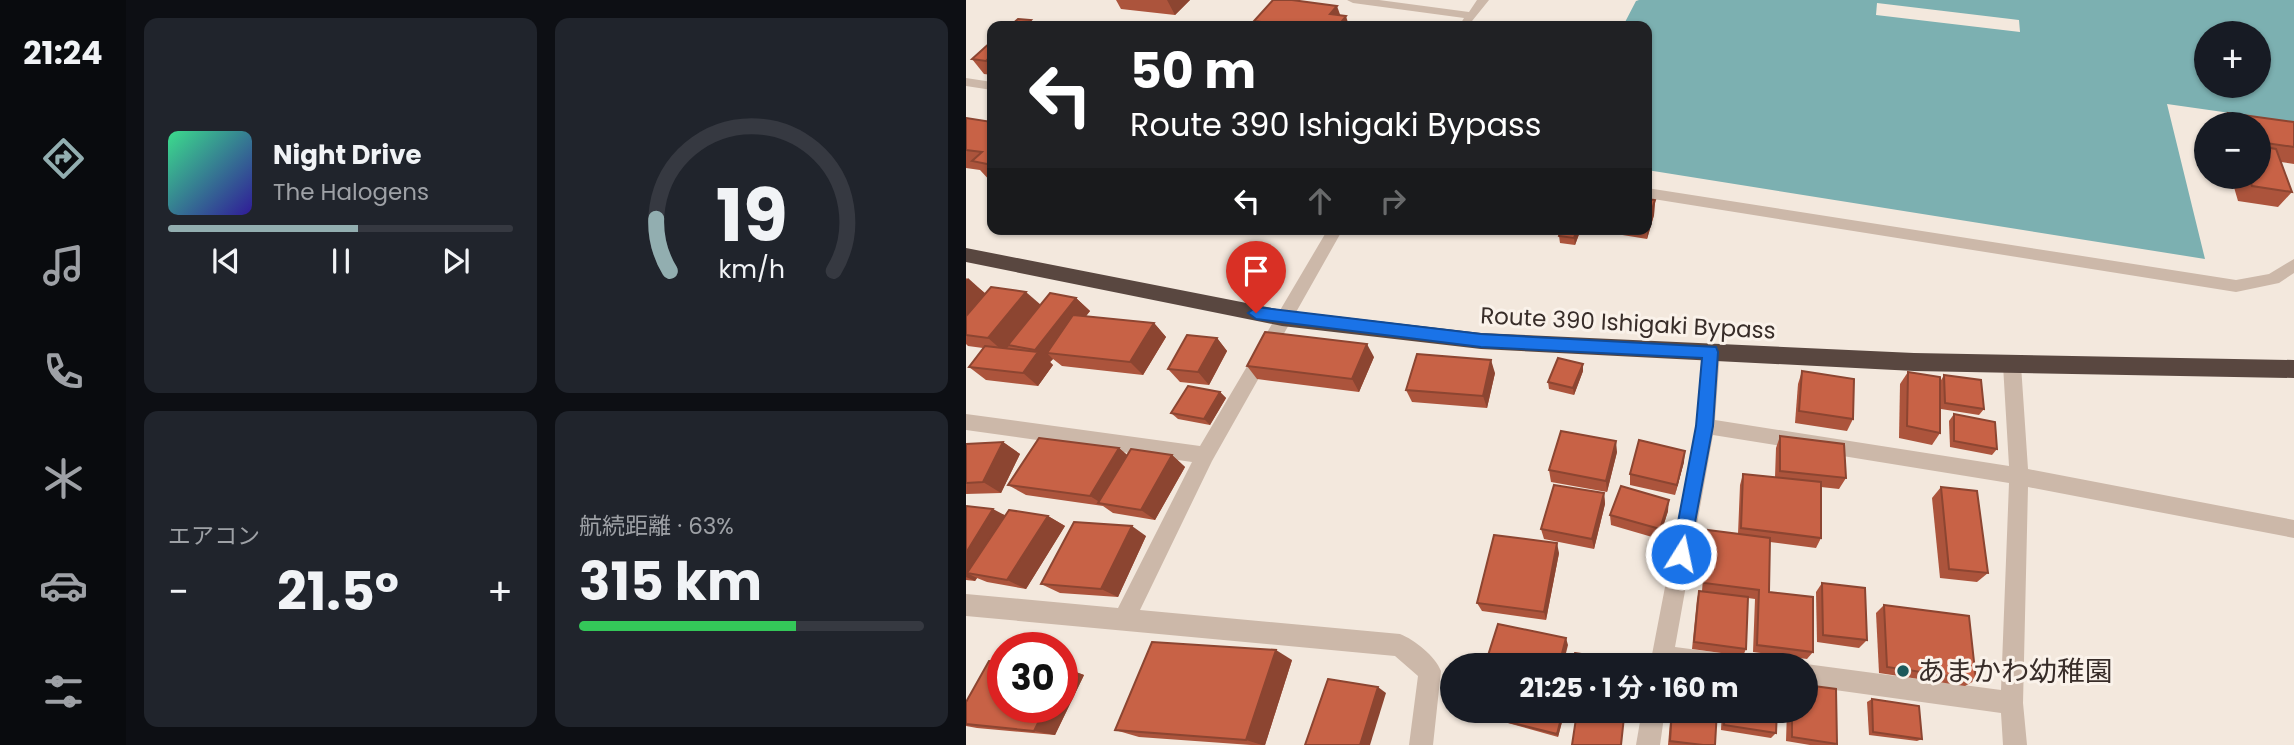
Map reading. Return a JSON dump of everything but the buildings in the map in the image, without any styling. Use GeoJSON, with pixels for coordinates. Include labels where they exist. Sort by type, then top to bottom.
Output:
{"type":"FeatureCollection","features":[{"type":"Feature","properties":{"kind":"highway","name":"Route 390 Ishigaki Bypass"},"geometry":{"type":"LineString","coordinates":[[966,255],[1282,318],[1481,341],[2012,365],[2294,369]]}},
{"type":"Feature","properties":{"kind":"street"},"geometry":{"type":"LineString","coordinates":[[1353,0],[1468,21],[1483,0]]}},
{"type":"Feature","properties":{"kind":"street"},"geometry":{"type":"LineString","coordinates":[[966,82],[987,85]]}},
{"type":"Feature","properties":{"kind":"street"},"geometry":{"type":"LineString","coordinates":[[1652,194],[2236,286],[2273,279],[2294,265]]}},
{"type":"Feature","properties":{"kind":"street"},"geometry":{"type":"LineString","coordinates":[[1125,618],[1205,455],[1332,235]]}},
{"type":"Feature","properties":{"kind":"street"},"geometry":{"type":"LineString","coordinates":[[1663,653],[1704,426],[1711,352]]}},
{"type":"Feature","properties":{"kind":"street"},"geometry":{"type":"LineString","coordinates":[[2012,365],[2019,476],[2012,703],[2015,745]]}},
{"type":"Feature","properties":{"kind":"street"},"geometry":{"type":"LineString","coordinates":[[966,422],[1205,455]]}},
{"type":"Feature","properties":{"kind":"street"},"geometry":{"type":"LineString","coordinates":[[1704,426],[2019,476],[2294,529]]}},
{"type":"Feature","properties":{"kind":"street"},"geometry":{"type":"LineString","coordinates":[[966,605],[1399,645],[1430,671],[1421,745]]}},
{"type":"Feature","properties":{"kind":"street"},"geometry":{"type":"LineString","coordinates":[[1818,677],[2012,703]]}},
{"type":"Feature","properties":{"kind":"street"},"geometry":{"type":"LineString","coordinates":[[1648,745],[1652,723]]}},
{"type":"Feature","properties":{"kind":"water"},"geometry":{"type":"Polygon","coordinates":[[[1639,0],[2294,0],[2294,122],[2271,119],[2271,112],[2223,112],[2167,104],[2205,259],[1652,171],[1652,21],[1626,21],[1639,0]]]}},
{"type":"Feature","properties":{"kind":"pier"},"geometry":{"type":"Polygon","coordinates":[[[1877,3],[2019,20],[2020,32],[1876,15],[1877,3]]]}},
{"type":"Feature","properties":{"kind":"place","name":"あまかわ幼稚園"},"geometry":{"type":"Point","coordinates":[1903,671]}},
{"type":"Feature","properties":{"kind":"route"},"geometry":{"type":"LineString","coordinates":[[1256,313],[1481,341],[1711,352],[1704,426],[1681,554]]}}]}
